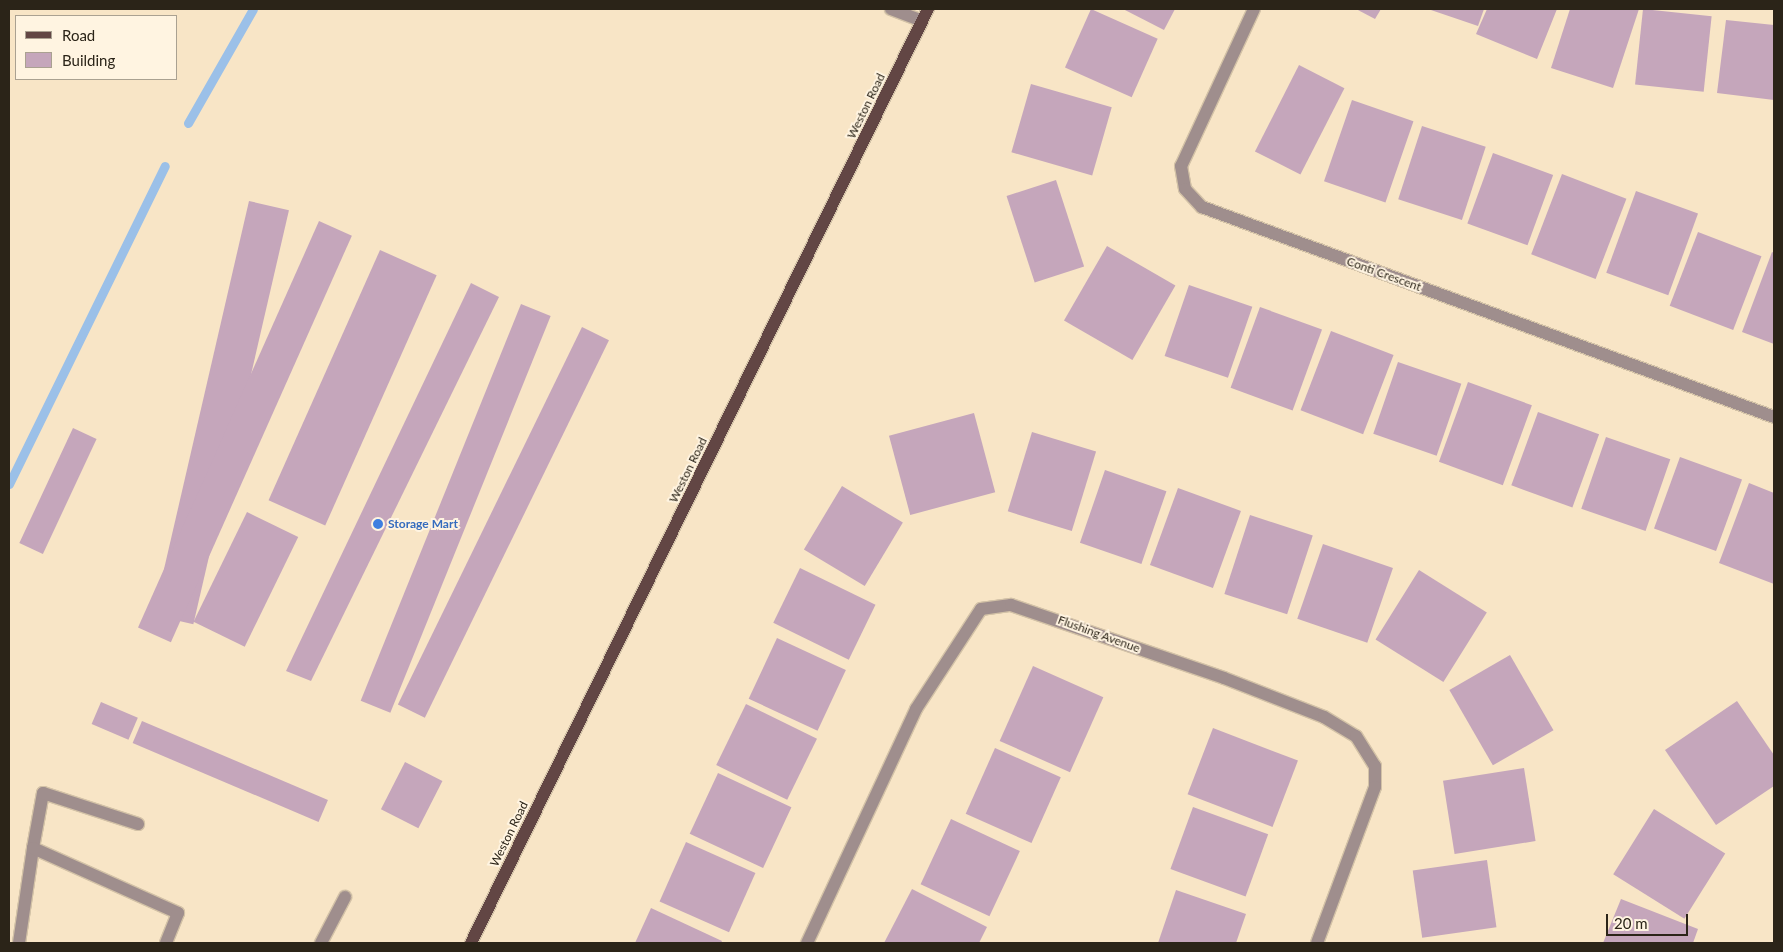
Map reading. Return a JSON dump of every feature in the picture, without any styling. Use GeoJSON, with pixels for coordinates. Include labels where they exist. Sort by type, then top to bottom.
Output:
{"type":"FeatureCollection","features":[{"type":"Feature","properties":{"kind":"main road","name":"Weston Road"},"geometry":{"type":"LineString","coordinates":[[471,943],[928,9]]}},
{"type":"Feature","properties":{"kind":"street"},"geometry":{"type":"LineString","coordinates":[[890,9],[922,21]]}},
{"type":"Feature","properties":{"kind":"street","name":"Conti Crescent"},"geometry":{"type":"LineString","coordinates":[[1254,9],[1181,166],[1185,189],[1202,207],[1774,417]]}},
{"type":"Feature","properties":{"kind":"street","name":"Flushing Avenue"},"geometry":{"type":"LineString","coordinates":[[808,943],[916,710],[982,609],[1010,605],[1224,678],[1324,717],[1356,736],[1375,766],[1375,787],[1317,943]]}},
{"type":"Feature","properties":{"kind":"street"},"geometry":{"type":"LineString","coordinates":[[19,943],[43,793],[138,824]]}},
{"type":"Feature","properties":{"kind":"street"},"geometry":{"type":"LineString","coordinates":[[33,848],[178,913],[166,943]]}},
{"type":"Feature","properties":{"kind":"street"},"geometry":{"type":"LineString","coordinates":[[321,943],[345,897]]}},
{"type":"Feature","properties":{"kind":"building"},"geometry":{"type":"Polygon","coordinates":[[[1091,9],[1158,39],[1132,97],[1065,67],[1091,9]]]}},
{"type":"Feature","properties":{"kind":"building"},"geometry":{"type":"Polygon","coordinates":[[[1123,9],[1175,9],[1164,30],[1123,9]]]}},
{"type":"Feature","properties":{"kind":"building"},"geometry":{"type":"Polygon","coordinates":[[[1356,9],[1381,9],[1375,19],[1356,9]]]}},
{"type":"Feature","properties":{"kind":"building"},"geometry":{"type":"Polygon","coordinates":[[[1428,9],[1484,9],[1478,26],[1428,9]]]}},
{"type":"Feature","properties":{"kind":"building"},"geometry":{"type":"Polygon","coordinates":[[[1487,9],[1557,9],[1537,59],[1476,34],[1487,9]]]}},
{"type":"Feature","properties":{"kind":"building"},"geometry":{"type":"Polygon","coordinates":[[[1570,9],[1639,9],[1613,88],[1551,68],[1570,9]]]}},
{"type":"Feature","properties":{"kind":"building"},"geometry":{"type":"Polygon","coordinates":[[[1643,9],[1712,16],[1704,92],[1635,85],[1643,9]]]}},
{"type":"Feature","properties":{"kind":"building"},"geometry":{"type":"Polygon","coordinates":[[[1726,20],[1774,25],[1774,100],[1717,93],[1726,20]]]}},
{"type":"Feature","properties":{"kind":"building"},"geometry":{"type":"Polygon","coordinates":[[[1299,65],[1344,88],[1300,175],[1255,151],[1299,65]]]}},
{"type":"Feature","properties":{"kind":"building"},"geometry":{"type":"Polygon","coordinates":[[[1031,84],[1112,107],[1092,175],[1011,152],[1031,84]]]}},
{"type":"Feature","properties":{"kind":"building"},"geometry":{"type":"Polygon","coordinates":[[[1352,100],[1413,121],[1385,202],[1324,181],[1352,100]]]}},
{"type":"Feature","properties":{"kind":"building"},"geometry":{"type":"Polygon","coordinates":[[[1422,126],[1486,147],[1462,220],[1398,199],[1422,126]]]}},
{"type":"Feature","properties":{"kind":"building"},"geometry":{"type":"Polygon","coordinates":[[[1493,153],[1553,175],[1527,245],[1467,223],[1493,153]]]}},
{"type":"Feature","properties":{"kind":"building"},"geometry":{"type":"Polygon","coordinates":[[[1562,174],[1626,199],[1596,279],[1531,254],[1562,174]]]}},
{"type":"Feature","properties":{"kind":"building"},"geometry":{"type":"Polygon","coordinates":[[[1056,180],[1084,267],[1035,283],[1007,196],[1056,180]]]}},
{"type":"Feature","properties":{"kind":"building"},"geometry":{"type":"Polygon","coordinates":[[[1636,191],[1698,214],[1668,295],[1606,273],[1636,191]]]}},
{"type":"Feature","properties":{"kind":"building"},"geometry":{"type":"Polygon","coordinates":[[[249,201],[289,210],[193,624],[153,615],[249,201]]]}},
{"type":"Feature","properties":{"kind":"building"},"geometry":{"type":"Polygon","coordinates":[[[319,221],[352,236],[171,642],[138,628],[319,221]]]}},
{"type":"Feature","properties":{"kind":"building"},"geometry":{"type":"Polygon","coordinates":[[[1698,232],[1761,256],[1733,330],[1670,306],[1698,232]]]}},
{"type":"Feature","properties":{"kind":"building"},"geometry":{"type":"Polygon","coordinates":[[[1107,246],[1175,286],[1132,360],[1064,320],[1107,246]]]}},
{"type":"Feature","properties":{"kind":"building"},"geometry":{"type":"Polygon","coordinates":[[[380,250],[437,275],[325,526],[269,500],[380,250]]]}},
{"type":"Feature","properties":{"kind":"building"},"geometry":{"type":"Polygon","coordinates":[[[1772,252],[1774,253],[1774,344],[1742,332],[1772,252]]]}},
{"type":"Feature","properties":{"kind":"building"},"geometry":{"type":"Polygon","coordinates":[[[471,283],[499,297],[311,681],[286,671],[471,283]]]}},
{"type":"Feature","properties":{"kind":"building"},"geometry":{"type":"Polygon","coordinates":[[[1189,285],[1252,307],[1228,378],[1165,356],[1189,285]]]}},
{"type":"Feature","properties":{"kind":"building"},"geometry":{"type":"Polygon","coordinates":[[[521,304],[551,316],[390,713],[361,701],[521,304]]]}},
{"type":"Feature","properties":{"kind":"building"},"geometry":{"type":"Polygon","coordinates":[[[1260,307],[1322,330],[1293,410],[1231,388],[1260,307]]]}},
{"type":"Feature","properties":{"kind":"building"},"geometry":{"type":"Polygon","coordinates":[[[582,327],[609,340],[425,718],[398,704],[582,327]]]}},
{"type":"Feature","properties":{"kind":"building"},"geometry":{"type":"Polygon","coordinates":[[[1331,331],[1394,355],[1363,434],[1301,410],[1331,331]]]}},
{"type":"Feature","properties":{"kind":"building"},"geometry":{"type":"Polygon","coordinates":[[[1398,362],[1461,384],[1437,456],[1373,434],[1398,362]]]}},
{"type":"Feature","properties":{"kind":"building"},"geometry":{"type":"Polygon","coordinates":[[[1468,382],[1532,405],[1503,485],[1439,462],[1468,382]]]}},
{"type":"Feature","properties":{"kind":"building"},"geometry":{"type":"Polygon","coordinates":[[[1538,412],[1599,434],[1572,508],[1511,485],[1538,412]]]}},
{"type":"Feature","properties":{"kind":"building"},"geometry":{"type":"Polygon","coordinates":[[[974,413],[995,492],[910,515],[889,436],[974,413]]]}},
{"type":"Feature","properties":{"kind":"building"},"geometry":{"type":"Polygon","coordinates":[[[73,428],[97,439],[43,554],[19,543],[73,428]]]}},
{"type":"Feature","properties":{"kind":"building"},"geometry":{"type":"Polygon","coordinates":[[[1032,432],[1096,452],[1072,531],[1008,511],[1032,432]]]}},
{"type":"Feature","properties":{"kind":"building"},"geometry":{"type":"Polygon","coordinates":[[[1606,437],[1670,459],[1646,531],[1581,509],[1606,437]]]}},
{"type":"Feature","properties":{"kind":"building"},"geometry":{"type":"Polygon","coordinates":[[[1680,457],[1742,480],[1716,551],[1654,528],[1680,457]]]}},
{"type":"Feature","properties":{"kind":"building"},"geometry":{"type":"Polygon","coordinates":[[[1105,470],[1166,491],[1141,564],[1080,543],[1105,470]]]}},
{"type":"Feature","properties":{"kind":"building"},"geometry":{"type":"Polygon","coordinates":[[[1749,483],[1774,493],[1774,584],[1719,563],[1749,483]]]}},
{"type":"Feature","properties":{"kind":"building"},"geometry":{"type":"Polygon","coordinates":[[[842,486],[903,523],[865,586],[804,549],[842,486]]]}},
{"type":"Feature","properties":{"kind":"building"},"geometry":{"type":"Polygon","coordinates":[[[1178,488],[1241,511],[1213,588],[1150,565],[1178,488]]]}},
{"type":"Feature","properties":{"kind":"building"},"geometry":{"type":"Polygon","coordinates":[[[247,512],[298,537],[245,647],[194,622],[247,512]]]}},
{"type":"Feature","properties":{"kind":"building"},"geometry":{"type":"Polygon","coordinates":[[[1250,515],[1313,535],[1287,614],[1224,594],[1250,515]]]}},
{"type":"Feature","properties":{"kind":"building"},"geometry":{"type":"Polygon","coordinates":[[[1323,544],[1393,568],[1367,643],[1297,619],[1323,544]]]}},
{"type":"Feature","properties":{"kind":"building"},"geometry":{"type":"Polygon","coordinates":[[[800,568],[875,605],[849,660],[773,623],[800,568]]]}},
{"type":"Feature","properties":{"kind":"building"},"geometry":{"type":"Polygon","coordinates":[[[1419,570],[1487,612],[1443,682],[1376,640],[1419,570]]]}},
{"type":"Feature","properties":{"kind":"building"},"geometry":{"type":"Polygon","coordinates":[[[777,638],[846,670],[818,731],[749,699],[777,638]]]}},
{"type":"Feature","properties":{"kind":"building"},"geometry":{"type":"Polygon","coordinates":[[[1510,655],[1554,730],[1493,765],[1449,690],[1510,655]]]}},
{"type":"Feature","properties":{"kind":"building"},"geometry":{"type":"Polygon","coordinates":[[[1033,666],[1103,697],[1070,772],[1000,741],[1033,666]]]}},
{"type":"Feature","properties":{"kind":"building"},"geometry":{"type":"Polygon","coordinates":[[[1737,701],[1774,755],[1774,786],[1716,825],[1665,750],[1737,701]]]}},
{"type":"Feature","properties":{"kind":"building"},"geometry":{"type":"Polygon","coordinates":[[[101,702],[138,718],[128,740],[92,724],[101,702]]]}},
{"type":"Feature","properties":{"kind":"building"},"geometry":{"type":"Polygon","coordinates":[[[746,704],[817,739],[787,800],[716,765],[746,704]]]}},
{"type":"Feature","properties":{"kind":"building"},"geometry":{"type":"Polygon","coordinates":[[[142,721],[328,800],[319,822],[133,743],[142,721]]]}},
{"type":"Feature","properties":{"kind":"building"},"geometry":{"type":"Polygon","coordinates":[[[1213,728],[1298,761],[1273,827],[1188,794],[1213,728]]]}},
{"type":"Feature","properties":{"kind":"building"},"geometry":{"type":"Polygon","coordinates":[[[995,748],[1061,777],[1031,843],[966,814],[995,748]]]}},
{"type":"Feature","properties":{"kind":"building"},"geometry":{"type":"Polygon","coordinates":[[[405,762],[442,781],[418,828],[381,809],[405,762]]]}},
{"type":"Feature","properties":{"kind":"building"},"geometry":{"type":"Polygon","coordinates":[[[1524,768],[1536,841],[1455,854],[1443,781],[1524,768]]]}},
{"type":"Feature","properties":{"kind":"building"},"geometry":{"type":"Polygon","coordinates":[[[718,773],[791,807],[763,868],[690,834],[718,773]]]}},
{"type":"Feature","properties":{"kind":"building"},"geometry":{"type":"Polygon","coordinates":[[[1193,807],[1268,834],[1246,896],[1170,869],[1193,807]]]}},
{"type":"Feature","properties":{"kind":"building"},"geometry":{"type":"Polygon","coordinates":[[[1654,809],[1725,854],[1684,919],[1613,874],[1654,809]]]}},
{"type":"Feature","properties":{"kind":"building"},"geometry":{"type":"Polygon","coordinates":[[[951,819],[1020,851],[989,916],[921,884],[951,819]]]}},
{"type":"Feature","properties":{"kind":"building"},"geometry":{"type":"Polygon","coordinates":[[[686,842],[755,873],[729,932],[660,901],[686,842]]]}},
{"type":"Feature","properties":{"kind":"building"},"geometry":{"type":"Polygon","coordinates":[[[1487,860],[1496,927],[1422,938],[1413,870],[1487,860]]]}},
{"type":"Feature","properties":{"kind":"building"},"geometry":{"type":"Polygon","coordinates":[[[912,889],[987,927],[979,943],[884,943],[912,889]]]}},
{"type":"Feature","properties":{"kind":"building"},"geometry":{"type":"Polygon","coordinates":[[[1176,890],[1246,914],[1236,943],[1158,943],[1176,890]]]}},
{"type":"Feature","properties":{"kind":"building"},"geometry":{"type":"Polygon","coordinates":[[[1621,899],[1698,929],[1693,943],[1603,943],[1621,899]]]}},
{"type":"Feature","properties":{"kind":"building"},"geometry":{"type":"Polygon","coordinates":[[[651,908],[722,941],[721,943],[635,943],[651,908]]]}},
{"type":"Feature","properties":{"kind":"waterway"},"geometry":{"type":"LineString","coordinates":[[188,123],[253,9]]}},
{"type":"Feature","properties":{"kind":"waterway"},"geometry":{"type":"LineString","coordinates":[[9,484],[165,166]]}},
{"type":"Feature","properties":{"kind":"place","name":"Storage Mart"},"geometry":{"type":"Point","coordinates":[378,524]}}]}
